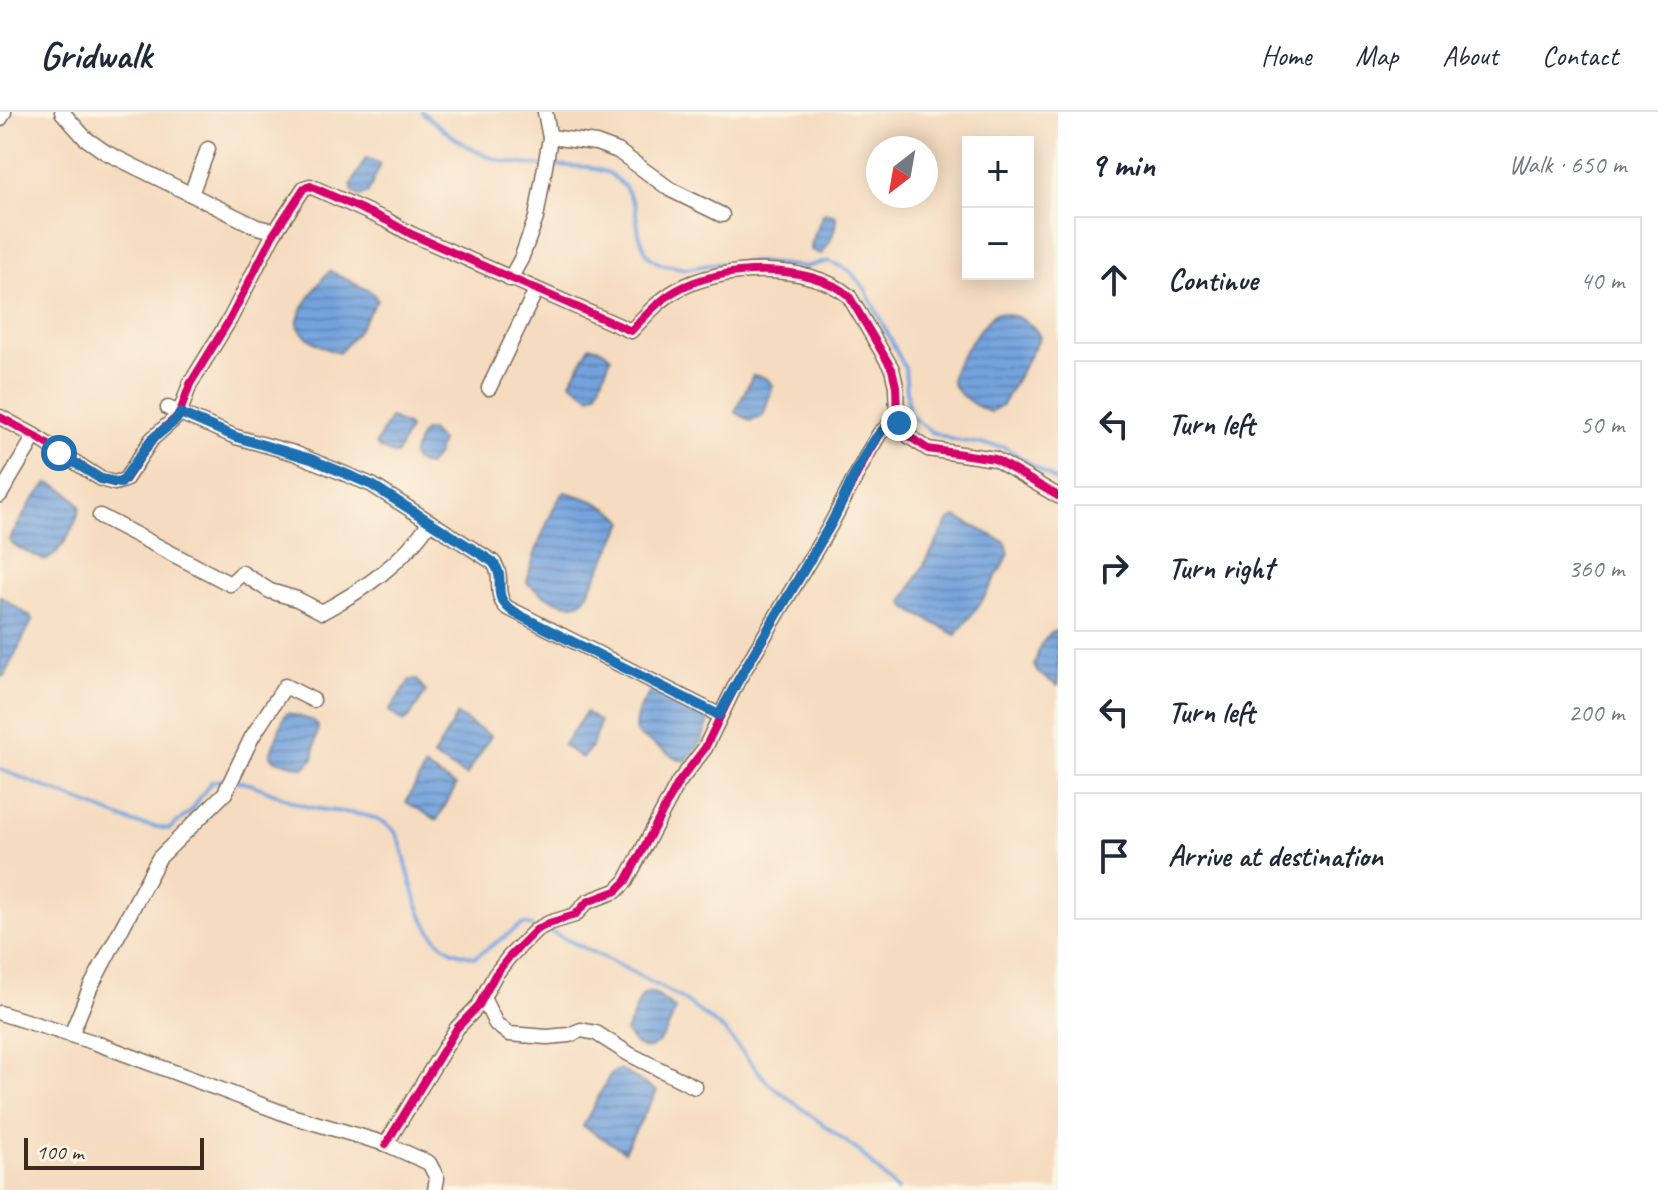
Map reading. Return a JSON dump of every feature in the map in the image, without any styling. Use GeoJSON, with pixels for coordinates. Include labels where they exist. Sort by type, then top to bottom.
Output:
{"type":"FeatureCollection","features":[{"type":"Feature","properties":{"kind":"street"},"geometry":{"type":"LineString","coordinates":[[0,119],[4,112]]}},
{"type":"Feature","properties":{"kind":"street"},"geometry":{"type":"LineString","coordinates":[[510,279],[536,218],[550,137],[545,112]]}},
{"type":"Feature","properties":{"kind":"street"},"geometry":{"type":"LineString","coordinates":[[63,113],[93,145],[257,227],[275,231]]}},
{"type":"Feature","properties":{"kind":"street"},"geometry":{"type":"LineString","coordinates":[[550,137],[596,143],[618,151],[671,190],[722,215]]}},
{"type":"Feature","properties":{"kind":"street"},"geometry":{"type":"LineString","coordinates":[[191,194],[208,149]]}},
{"type":"Feature","properties":{"kind":"street"},"geometry":{"type":"LineString","coordinates":[[0,417],[101,479],[121,483],[152,439],[176,420],[174,411],[230,319],[275,231],[304,188],[310,186],[510,279],[631,331],[655,306],[677,290],[703,278],[790,272],[818,279],[849,296],[886,355],[895,380],[897,418],[910,437],[928,449],[995,459],[1058,496]]}},
{"type":"Feature","properties":{"kind":"street"},"geometry":{"type":"LineString","coordinates":[[489,388],[536,290]]}},
{"type":"Feature","properties":{"kind":"street"},"geometry":{"type":"LineString","coordinates":[[174,411],[236,437],[294,453],[358,478],[497,566],[499,596],[506,607],[719,715]]}},
{"type":"Feature","properties":{"kind":"street"},"geometry":{"type":"LineString","coordinates":[[386,1144],[457,1028],[483,998],[495,975],[536,930],[575,915],[587,902],[616,891],[626,881],[678,783],[705,748],[719,715],[830,526],[869,451],[880,433],[897,418]]}},
{"type":"Feature","properties":{"kind":"street"},"geometry":{"type":"LineString","coordinates":[[0,495],[35,436]]}},
{"type":"Feature","properties":{"kind":"street"},"geometry":{"type":"LineString","coordinates":[[100,516],[230,584],[242,573],[270,591],[297,599],[322,612],[364,588],[404,557],[430,522]]}},
{"type":"Feature","properties":{"kind":"street"},"geometry":{"type":"LineString","coordinates":[[71,1035],[90,988],[159,858],[225,793],[252,737],[285,686],[313,700]]}},
{"type":"Feature","properties":{"kind":"street"},"geometry":{"type":"LineString","coordinates":[[483,998],[496,1024],[509,1034],[547,1037],[569,1035],[581,1030],[596,1033],[629,1054],[695,1087]]}},
{"type":"Feature","properties":{"kind":"street"},"geometry":{"type":"LineString","coordinates":[[0,1013],[71,1035],[291,1116],[386,1144],[429,1163],[437,1178],[435,1190]]}},
{"type":"Feature","properties":{"kind":"water"},"geometry":{"type":"Polygon","coordinates":[[[366,158],[380,166],[368,193],[360,197],[353,192],[351,185],[366,158]]]}},
{"type":"Feature","properties":{"kind":"water"},"geometry":{"type":"Polygon","coordinates":[[[823,214],[836,215],[835,225],[830,241],[821,254],[811,250],[812,241],[823,214]]]}},
{"type":"Feature","properties":{"kind":"water"},"geometry":{"type":"Polygon","coordinates":[[[330,271],[373,293],[377,300],[339,353],[309,339],[298,325],[305,305],[330,271]]]}},
{"type":"Feature","properties":{"kind":"water"},"geometry":{"type":"Polygon","coordinates":[[[995,313],[1021,319],[1032,326],[1040,337],[1002,405],[990,412],[962,396],[952,381],[961,356],[995,313]]]}},
{"type":"Feature","properties":{"kind":"water"},"geometry":{"type":"Polygon","coordinates":[[[590,346],[603,350],[611,357],[597,392],[590,396],[570,382],[590,346]]]}},
{"type":"Feature","properties":{"kind":"water"},"geometry":{"type":"Polygon","coordinates":[[[753,375],[766,378],[773,385],[763,416],[751,421],[735,412],[753,375]]]}},
{"type":"Feature","properties":{"kind":"water"},"geometry":{"type":"Polygon","coordinates":[[[390,418],[407,425],[409,429],[396,455],[380,449],[376,444],[390,418]]]}},
{"type":"Feature","properties":{"kind":"water"},"geometry":{"type":"Polygon","coordinates":[[[425,431],[430,431],[441,441],[436,456],[428,466],[415,461],[412,456],[425,431]]]}},
{"type":"Feature","properties":{"kind":"water"},"geometry":{"type":"Polygon","coordinates":[[[48,483],[66,492],[80,507],[67,537],[45,561],[9,540],[30,504],[48,483]]]}},
{"type":"Feature","properties":{"kind":"water"},"geometry":{"type":"Polygon","coordinates":[[[565,492],[605,506],[624,522],[586,597],[573,604],[556,601],[527,583],[543,534],[565,492]]]}},
{"type":"Feature","properties":{"kind":"water"},"geometry":{"type":"Polygon","coordinates":[[[956,517],[1006,543],[1009,554],[982,601],[956,635],[908,609],[903,602],[949,520],[956,517]]]}},
{"type":"Feature","properties":{"kind":"water"},"geometry":{"type":"Polygon","coordinates":[[[0,596],[31,617],[32,621],[4,676],[0,677],[0,596]]]}},
{"type":"Feature","properties":{"kind":"water"},"geometry":{"type":"Polygon","coordinates":[[[1052,631],[1058,631],[1058,686],[1038,673],[1034,666],[1040,646],[1052,631]]]}},
{"type":"Feature","properties":{"kind":"water"},"geometry":{"type":"Polygon","coordinates":[[[410,680],[417,680],[426,692],[403,722],[389,711],[410,680]]]}},
{"type":"Feature","properties":{"kind":"water"},"geometry":{"type":"Polygon","coordinates":[[[653,689],[709,721],[701,742],[686,761],[679,760],[636,733],[639,710],[653,689]]]}},
{"type":"Feature","properties":{"kind":"water"},"geometry":{"type":"Polygon","coordinates":[[[586,712],[600,722],[592,746],[582,758],[563,746],[586,712]]]}},
{"type":"Feature","properties":{"kind":"water"},"geometry":{"type":"Polygon","coordinates":[[[288,713],[314,721],[318,726],[313,759],[304,768],[275,760],[270,755],[288,713]]]}},
{"type":"Feature","properties":{"kind":"water"},"geometry":{"type":"Polygon","coordinates":[[[457,715],[491,736],[466,776],[433,757],[457,715]]]}},
{"type":"Feature","properties":{"kind":"water"},"geometry":{"type":"Polygon","coordinates":[[[425,767],[456,786],[437,820],[406,802],[425,767]]]}},
{"type":"Feature","properties":{"kind":"water"},"geometry":{"type":"Polygon","coordinates":[[[654,993],[675,1009],[662,1037],[650,1048],[642,1048],[626,1032],[641,997],[654,993]]]}},
{"type":"Feature","properties":{"kind":"water"},"geometry":{"type":"Polygon","coordinates":[[[620,1069],[657,1091],[624,1151],[583,1126],[610,1075],[620,1069]]]}},
{"type":"Feature","properties":{"kind":"waterway"},"geometry":{"type":"LineString","coordinates":[[422,112],[475,151],[504,161],[540,165]]}},
{"type":"Feature","properties":{"kind":"waterway"},"geometry":{"type":"LineString","coordinates":[[549,165],[588,167],[609,173],[625,187],[635,206],[639,234],[647,255],[660,264],[686,269],[757,262],[805,267],[829,261],[850,271],[865,289],[905,368],[909,415],[932,432],[954,440],[1005,447],[1058,482]]}},
{"type":"Feature","properties":{"kind":"waterway"},"geometry":{"type":"LineString","coordinates":[[0,769],[134,823],[169,829],[190,812],[211,782],[224,780],[250,784],[309,807],[378,819],[397,836],[427,925],[433,935],[451,950],[475,957],[523,924],[532,926]]}},
{"type":"Feature","properties":{"kind":"waterway"},"geometry":{"type":"LineString","coordinates":[[545,929],[681,998],[724,1030],[768,1083],[860,1152],[897,1190]]}},
{"type":"Feature","properties":{"kind":"cycle path"},"geometry":{"type":"LineString","coordinates":[[0,417],[101,479],[114,483],[125,480],[152,439],[179,415],[190,384],[230,319],[273,235],[304,188],[310,186],[631,331],[670,294],[717,276],[764,271],[811,277],[832,285],[849,296],[892,369],[897,416],[910,437],[928,449],[995,459],[1058,496]]}},
{"type":"Feature","properties":{"kind":"cycle path"},"geometry":{"type":"LineString","coordinates":[[386,1144],[457,1028],[479,1005],[509,957],[536,930],[575,915],[587,902],[616,891],[626,881],[678,783],[705,748],[737,682],[830,526],[869,451],[880,433],[897,418]]}},
{"type":"Feature","properties":{"kind":"route"},"geometry":{"type":"LineString","coordinates":[[59,453],[101,479],[121,483],[160,429],[176,420],[180,413],[236,437],[311,459],[372,485],[493,562],[500,572],[497,588],[501,602],[515,613],[719,715],[830,526],[880,433],[897,418],[899,423]]}}]}
